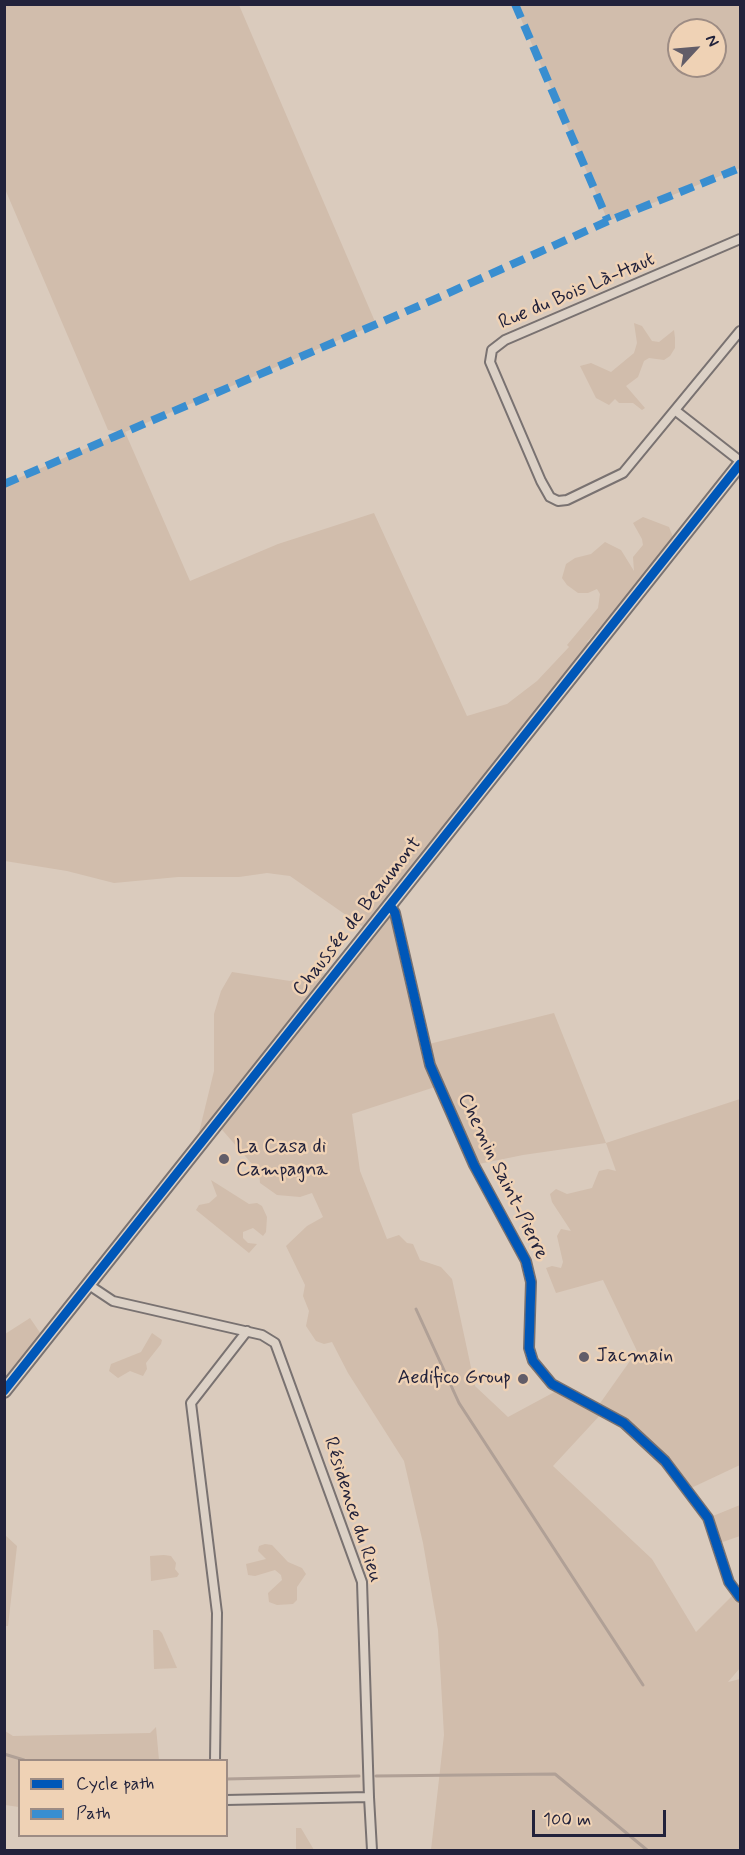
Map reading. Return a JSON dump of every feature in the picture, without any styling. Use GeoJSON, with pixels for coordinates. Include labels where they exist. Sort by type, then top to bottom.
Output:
{"type":"FeatureCollection","features":[{"type":"Feature","properties":{"kind":"main road","name":"Chaussée de Beaumont"},"geometry":{"type":"LineString","coordinates":[[4,1391],[741,463]]}},
{"type":"Feature","properties":{"kind":"street","name":"Rue du Bois Là-Haut"},"geometry":{"type":"LineString","coordinates":[[741,239],[496,345],[489,355],[490,362],[544,490],[558,501],[567,500],[623,473],[741,331]]}},
{"type":"Feature","properties":{"kind":"street"},"geometry":{"type":"LineString","coordinates":[[676,411],[741,463]]}},
{"type":"Feature","properties":{"kind":"street","name":"Chemin Saint-Pierre"},"geometry":{"type":"LineString","coordinates":[[390,905],[395,913],[430,1065],[474,1165],[526,1261],[531,1282],[529,1348],[532,1361],[552,1384],[634,1430],[665,1461],[689,1489],[708,1518],[729,1581],[741,1597]]}},
{"type":"Feature","properties":{"kind":"street","name":"Résidence du Rieu"},"geometry":{"type":"LineString","coordinates":[[89,1285],[113,1301],[269,1338],[279,1352],[362,1582],[372,1851]]}},
{"type":"Feature","properties":{"kind":"street"},"geometry":{"type":"LineString","coordinates":[[215,1759],[217,1613],[191,1403],[247,1331]]}},
{"type":"Feature","properties":{"kind":"street"},"geometry":{"type":"LineString","coordinates":[[228,1800],[369,1797]]}},
{"type":"Feature","properties":{"kind":"shaded area"},"geometry":{"type":"Polygon","coordinates":[[[5,5],[239,5],[376,324],[125,432],[190,581],[278,544],[374,513],[467,716],[507,704],[537,681],[569,647],[567,645],[598,608],[600,594],[597,589],[588,593],[578,593],[567,585],[562,578],[566,564],[575,558],[591,554],[605,542],[621,550],[634,571],[633,557],[643,545],[633,523],[643,517],[669,527],[675,542],[587,642],[596,647],[391,905],[425,1045],[554,1013],[606,1143],[740,1099],[740,1465],[689,1489],[643,1438],[602,1413],[553,1466],[652,1559],[696,1632],[736,1592],[740,1597],[740,1668],[728,1682],[740,1679],[740,1850],[431,1850],[444,1735],[438,1630],[423,1543],[404,1461],[348,1373],[332,1342],[324,1344],[316,1341],[306,1326],[309,1311],[303,1296],[305,1285],[286,1246],[307,1226],[323,1217],[312,1193],[300,1197],[277,1195],[260,1183],[259,1172],[217,1124],[194,1153],[214,1071],[214,1014],[221,991],[232,972],[290,981],[339,970],[369,931],[290,876],[267,873],[239,877],[178,877],[114,883],[67,871],[5,861],[5,484],[123,432],[108,430],[5,189],[5,5]],[[438,1086],[352,1114],[360,1171],[387,1239],[399,1235],[407,1243],[413,1244],[420,1260],[441,1267],[452,1279],[475,1386],[508,1417],[560,1389],[596,1409],[637,1351],[603,1280],[556,1293],[546,1268],[552,1266],[561,1268],[563,1262],[557,1236],[561,1229],[571,1231],[552,1202],[550,1194],[556,1189],[567,1194],[592,1188],[599,1171],[608,1169],[616,1171],[606,1143],[523,1155],[474,1165],[438,1086]]]}},
{"type":"Feature","properties":{"kind":"shaded area"},"geometry":{"type":"Polygon","coordinates":[[[515,5],[740,5],[740,168],[608,221],[515,5]]]}},
{"type":"Feature","properties":{"kind":"shaded area"},"geometry":{"type":"Polygon","coordinates":[[[634,323],[642,326],[652,341],[659,342],[674,330],[675,338],[675,348],[670,356],[664,360],[649,358],[644,361],[638,377],[626,386],[645,408],[642,410],[633,403],[619,403],[615,399],[609,405],[596,398],[580,366],[591,363],[611,372],[634,353],[637,343],[634,323]]]}},
{"type":"Feature","properties":{"kind":"shaded area"},"geometry":{"type":"Polygon","coordinates":[[[211,1180],[249,1204],[257,1203],[262,1206],[267,1217],[266,1232],[263,1236],[253,1228],[243,1232],[243,1238],[248,1243],[257,1244],[249,1253],[196,1210],[199,1205],[209,1203],[217,1196],[211,1180]]]}},
{"type":"Feature","properties":{"kind":"shaded area"},"geometry":{"type":"Polygon","coordinates":[[[30,1318],[45,1340],[5,1391],[5,1334],[30,1318]]]}},
{"type":"Feature","properties":{"kind":"shaded area"},"geometry":{"type":"Polygon","coordinates":[[[152,1333],[162,1340],[146,1363],[147,1369],[143,1376],[130,1371],[118,1378],[109,1371],[111,1364],[141,1352],[152,1333]]]}},
{"type":"Feature","properties":{"kind":"shaded area"},"geometry":{"type":"Polygon","coordinates":[[[740,1505],[740,1536],[717,1544],[708,1518],[740,1505]]]}},
{"type":"Feature","properties":{"kind":"shaded area"},"geometry":{"type":"Polygon","coordinates":[[[5,1535],[17,1546],[8,1626],[5,1626],[5,1535]]]}},
{"type":"Feature","properties":{"kind":"shaded area"},"geometry":{"type":"Polygon","coordinates":[[[272,1545],[288,1562],[302,1568],[306,1574],[297,1587],[297,1600],[293,1604],[277,1605],[269,1602],[268,1593],[282,1580],[281,1575],[275,1570],[255,1576],[248,1575],[246,1564],[266,1559],[258,1551],[259,1546],[272,1545]]]}},
{"type":"Feature","properties":{"kind":"shaded area"},"geometry":{"type":"Polygon","coordinates":[[[150,1556],[171,1556],[179,1574],[177,1577],[151,1581],[150,1556]]]}},
{"type":"Feature","properties":{"kind":"shaded area"},"geometry":{"type":"Polygon","coordinates":[[[153,1630],[159,1630],[162,1633],[177,1668],[154,1669],[153,1630]]]}},
{"type":"Feature","properties":{"kind":"shaded area"},"geometry":{"type":"Polygon","coordinates":[[[156,1727],[159,1759],[18,1759],[18,1807],[5,1805],[5,1731],[13,1736],[150,1733],[156,1727]]]}},
{"type":"Feature","properties":{"kind":"shaded area"},"geometry":{"type":"Polygon","coordinates":[[[296,1828],[301,1828],[314,1850],[296,1850],[296,1828]]]}},
{"type":"Feature","properties":{"kind":"waterway"},"geometry":{"type":"LineString","coordinates":[[416,1309],[459,1403],[643,1685]]}},
{"type":"Feature","properties":{"kind":"waterway"},"geometry":{"type":"LineString","coordinates":[[4,1754],[21,1759]]}},
{"type":"Feature","properties":{"kind":"waterway"},"geometry":{"type":"LineString","coordinates":[[376,1776],[555,1774],[647,1850]]}},
{"type":"Feature","properties":{"kind":"waterway"},"geometry":{"type":"LineString","coordinates":[[228,1779],[359,1776]]}},
{"type":"Feature","properties":{"kind":"marked path"},"geometry":{"type":"LineString","coordinates":[[515,4],[608,221]]}},
{"type":"Feature","properties":{"kind":"marked path"},"geometry":{"type":"LineString","coordinates":[[4,484],[442,296],[608,221],[740,168]]}},
{"type":"Feature","properties":{"kind":"cycle path"},"geometry":{"type":"LineString","coordinates":[[4,1391],[740,464]]}},
{"type":"Feature","properties":{"kind":"cycle path"},"geometry":{"type":"LineString","coordinates":[[390,905],[395,913],[430,1065],[474,1165],[526,1261],[531,1282],[529,1348],[533,1361],[552,1384],[624,1423],[665,1461],[708,1518],[729,1582],[740,1597]]}},
{"type":"Feature","properties":{"kind":"place","name":"La Casa di Campagna"},"geometry":{"type":"Point","coordinates":[224,1159]}},
{"type":"Feature","properties":{"kind":"place","name":"Jacmain"},"geometry":{"type":"Point","coordinates":[584,1357]}},
{"type":"Feature","properties":{"kind":"place","name":"Aedifico Group"},"geometry":{"type":"Point","coordinates":[523,1379]}}]}
